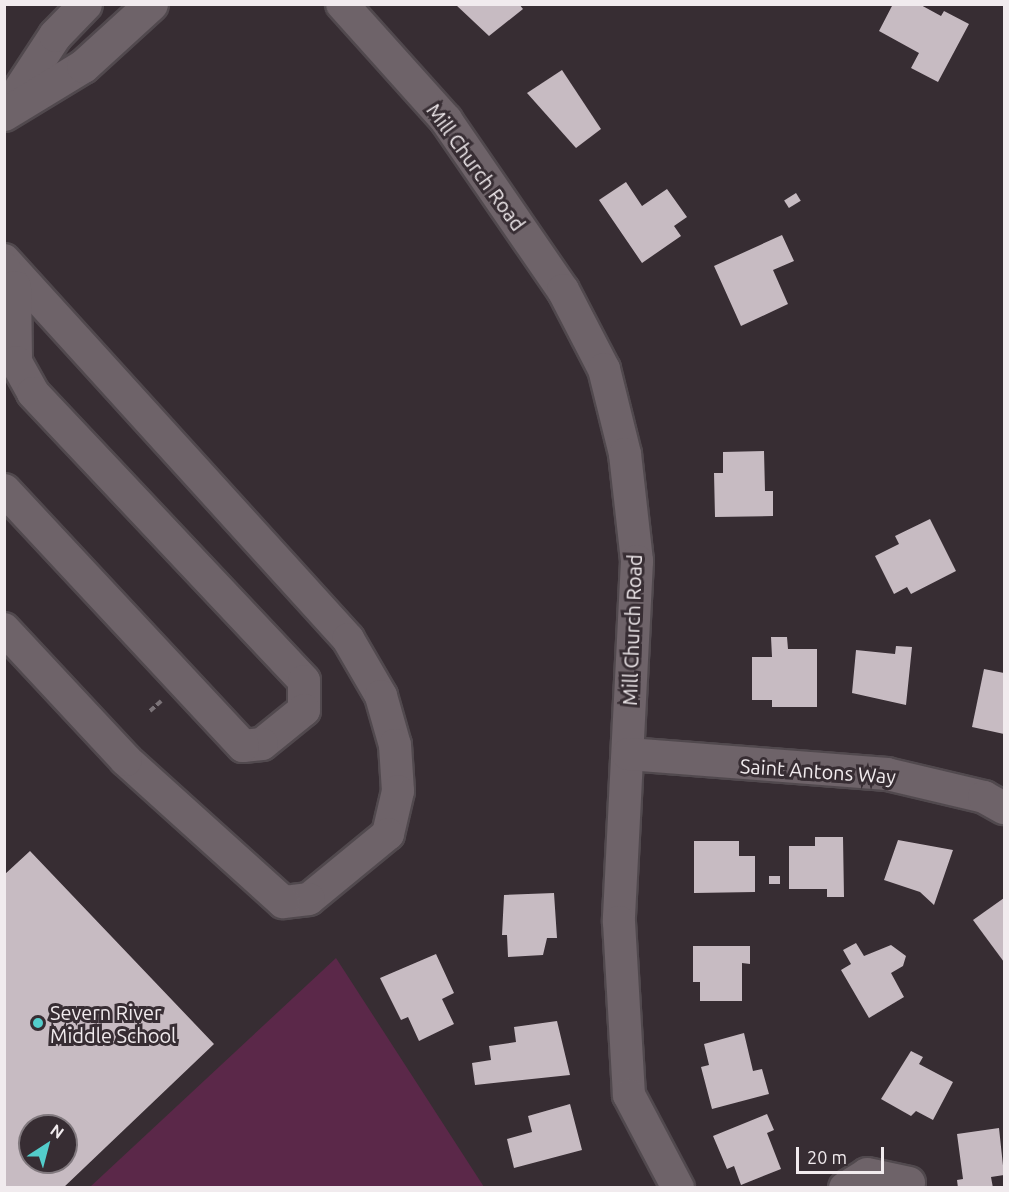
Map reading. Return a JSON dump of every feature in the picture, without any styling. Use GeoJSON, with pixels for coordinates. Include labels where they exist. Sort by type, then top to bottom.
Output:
{"type":"FeatureCollection","features":[{"type":"Feature","properties":{"kind":"street"},"geometry":{"type":"LineString","coordinates":[[4,113],[55,35],[85,4]]}},
{"type":"Feature","properties":{"kind":"street"},"geometry":{"type":"LineString","coordinates":[[4,113],[83,66],[151,4]]}},
{"type":"Feature","properties":{"kind":"street","name":"Mill Church Road"},"geometry":{"type":"LineString","coordinates":[[342,4],[446,120],[563,290],[604,369],[625,454],[637,561],[619,922],[629,1095],[678,1188]]}},
{"type":"Feature","properties":{"kind":"street"},"geometry":{"type":"LineString","coordinates":[[4,260],[348,639],[381,696],[394,745],[398,791],[388,834],[309,898],[283,902],[126,760],[4,629]]}},
{"type":"Feature","properties":{"kind":"street"},"geometry":{"type":"LineString","coordinates":[[4,268],[15,287],[16,362],[33,393],[304,681],[304,710],[262,744],[243,746],[4,490]]}},
{"type":"Feature","properties":{"kind":"street","name":"Saint Antons Way"},"geometry":{"type":"LineString","coordinates":[[628,754],[887,774],[984,797],[1005,808]]}},
{"type":"Feature","properties":{"kind":"street"},"geometry":{"type":"LineString","coordinates":[[845,1188],[867,1174],[909,1183]]}},
{"type":"Feature","properties":{"kind":"shaded area"},"geometry":{"type":"Polygon","coordinates":[[[336,958],[484,1187],[90,1187],[336,958]]]}},
{"type":"Feature","properties":{"kind":"building"},"geometry":{"type":"Polygon","coordinates":[[[455,4],[519,4],[523,9],[489,36],[455,4]]]}},
{"type":"Feature","properties":{"kind":"building"},"geometry":{"type":"Polygon","coordinates":[[[893,4],[919,4],[941,16],[944,11],[969,24],[938,82],[911,68],[919,53],[879,31],[893,4]]]}},
{"type":"Feature","properties":{"kind":"building"},"geometry":{"type":"Polygon","coordinates":[[[562,70],[601,129],[576,148],[527,93],[562,70]]]}},
{"type":"Feature","properties":{"kind":"building"},"geometry":{"type":"Polygon","coordinates":[[[626,182],[642,206],[667,189],[687,217],[674,226],[681,236],[642,263],[599,200],[626,182]]]}},
{"type":"Feature","properties":{"kind":"building"},"geometry":{"type":"Polygon","coordinates":[[[796,193],[801,201],[789,208],[784,200],[796,193]]]}},
{"type":"Feature","properties":{"kind":"building"},"geometry":{"type":"Polygon","coordinates":[[[782,235],[794,261],[773,270],[788,304],[741,326],[714,266],[782,235]]]}},
{"type":"Feature","properties":{"kind":"building"},"geometry":{"type":"Polygon","coordinates":[[[764,451],[765,491],[773,491],[773,516],[715,517],[714,473],[723,473],[723,452],[764,451]]]}},
{"type":"Feature","properties":{"kind":"building"},"geometry":{"type":"Polygon","coordinates":[[[930,519],[956,571],[911,594],[907,587],[894,594],[875,556],[899,544],[895,536],[930,519]]]}},
{"type":"Feature","properties":{"kind":"building"},"geometry":{"type":"Polygon","coordinates":[[[771,637],[787,637],[788,649],[817,649],[817,707],[772,707],[772,700],[752,700],[752,657],[772,657],[771,637]]]}},
{"type":"Feature","properties":{"kind":"building"},"geometry":{"type":"Polygon","coordinates":[[[896,646],[912,647],[906,705],[852,693],[856,650],[895,654],[896,646]]]}},
{"type":"Feature","properties":{"kind":"building"},"geometry":{"type":"Polygon","coordinates":[[[984,669],[1004,673],[1004,734],[972,727],[984,669]]]}},
{"type":"Feature","properties":{"kind":"building"},"geometry":{"type":"Polygon","coordinates":[[[815,837],[843,837],[844,897],[827,897],[827,889],[789,889],[789,846],[815,846],[815,837]]]}},
{"type":"Feature","properties":{"kind":"building"},"geometry":{"type":"Polygon","coordinates":[[[898,840],[953,850],[934,905],[920,892],[884,880],[898,840]]]}},
{"type":"Feature","properties":{"kind":"building"},"geometry":{"type":"Polygon","coordinates":[[[694,841],[739,841],[739,856],[755,856],[755,892],[694,893],[694,841]]]}},
{"type":"Feature","properties":{"kind":"building"},"geometry":{"type":"Polygon","coordinates":[[[30,851],[214,1044],[78,1174],[78,1114],[18,1114],[18,1174],[78,1174],[63,1188],[4,1188],[4,875],[30,851]]]}},
{"type":"Feature","properties":{"kind":"building"},"geometry":{"type":"Polygon","coordinates":[[[769,876],[780,876],[780,884],[769,884],[769,876]]]}},
{"type":"Feature","properties":{"kind":"building"},"geometry":{"type":"Polygon","coordinates":[[[554,893],[557,938],[547,938],[543,955],[508,957],[507,935],[502,935],[504,895],[554,893]]]}},
{"type":"Feature","properties":{"kind":"building"},"geometry":{"type":"Polygon","coordinates":[[[1004,898],[1004,962],[973,920],[1004,898]]]}},
{"type":"Feature","properties":{"kind":"building"},"geometry":{"type":"Polygon","coordinates":[[[856,943],[864,956],[891,945],[906,956],[903,966],[891,973],[904,997],[869,1018],[841,970],[851,964],[843,950],[856,943]]]}},
{"type":"Feature","properties":{"kind":"building"},"geometry":{"type":"Polygon","coordinates":[[[693,946],[750,946],[750,964],[742,963],[742,1001],[700,1001],[700,982],[693,982],[693,946]]]}},
{"type":"Feature","properties":{"kind":"building"},"geometry":{"type":"Polygon","coordinates":[[[436,954],[454,993],[442,999],[454,1024],[419,1041],[408,1017],[401,1020],[380,978],[436,954]]]}},
{"type":"Feature","properties":{"kind":"building"},"geometry":{"type":"Polygon","coordinates":[[[557,1021],[570,1075],[475,1085],[472,1063],[491,1060],[489,1046],[516,1042],[514,1027],[557,1021]]]}},
{"type":"Feature","properties":{"kind":"building"},"geometry":{"type":"Polygon","coordinates":[[[744,1033],[753,1071],[762,1069],[769,1094],[712,1109],[701,1067],[709,1065],[704,1044],[744,1033]]]}},
{"type":"Feature","properties":{"kind":"building"},"geometry":{"type":"Polygon","coordinates":[[[911,1051],[923,1057],[919,1064],[953,1082],[933,1120],[916,1111],[911,1116],[881,1099],[911,1051]]]}},
{"type":"Feature","properties":{"kind":"building"},"geometry":{"type":"Polygon","coordinates":[[[570,1104],[582,1150],[514,1168],[507,1139],[532,1132],[528,1116],[570,1104]]]}},
{"type":"Feature","properties":{"kind":"building"},"geometry":{"type":"Polygon","coordinates":[[[767,1114],[774,1130],[767,1133],[781,1169],[741,1185],[734,1166],[727,1169],[713,1136],[767,1114]]]}},
{"type":"Feature","properties":{"kind":"building"},"geometry":{"type":"Polygon","coordinates":[[[999,1128],[1004,1175],[991,1177],[993,1188],[958,1188],[957,1180],[963,1179],[957,1134],[999,1128]]]}},
{"type":"Feature","properties":{"kind":"place","name":"Severn River Middle School"},"geometry":{"type":"Point","coordinates":[38,1023]}}]}
